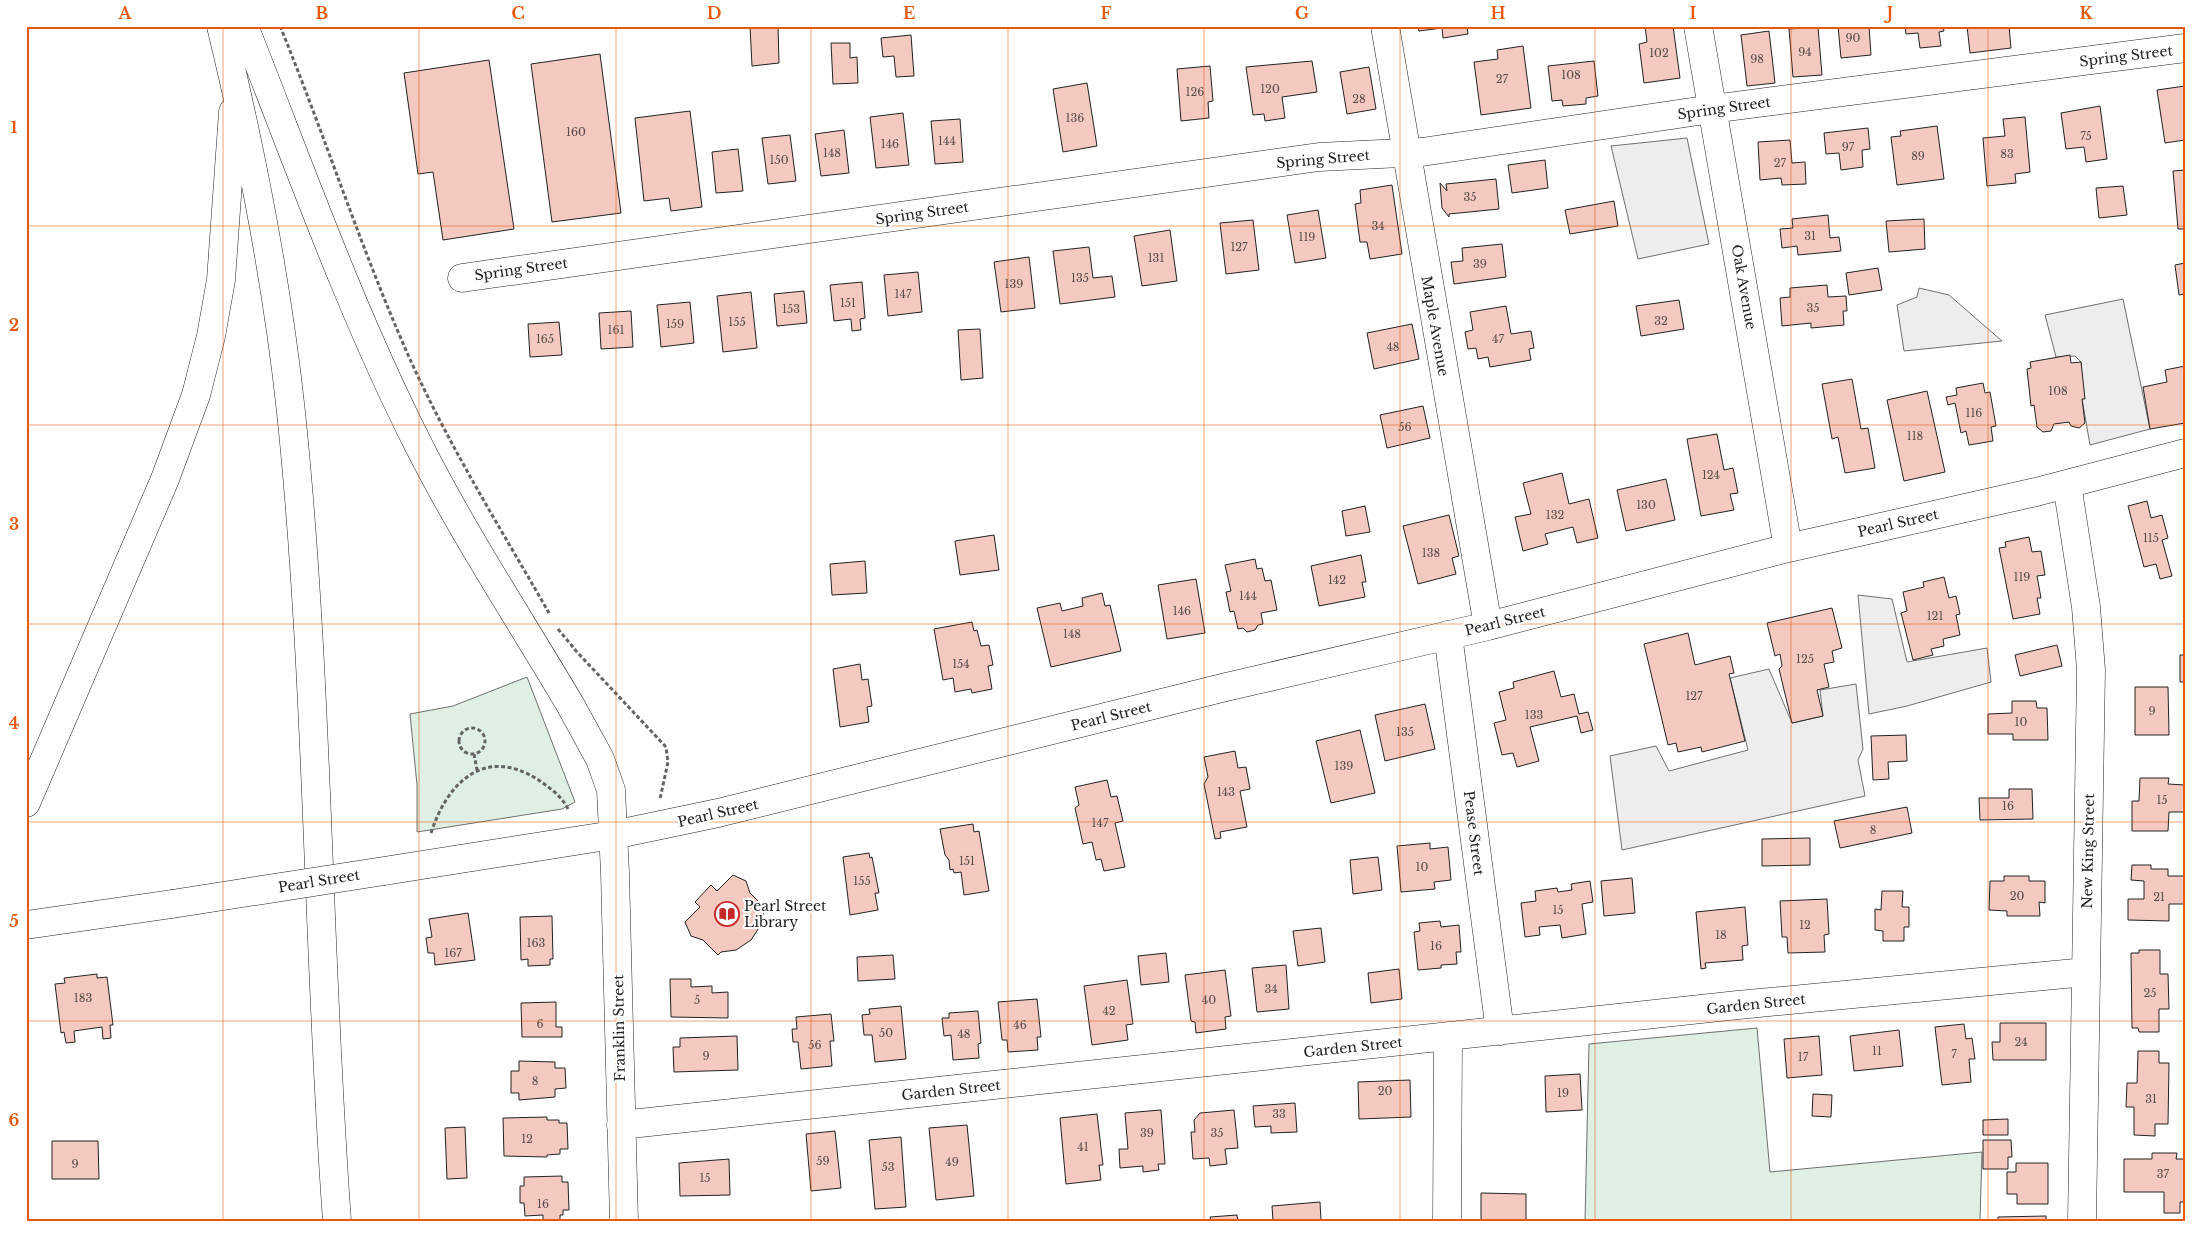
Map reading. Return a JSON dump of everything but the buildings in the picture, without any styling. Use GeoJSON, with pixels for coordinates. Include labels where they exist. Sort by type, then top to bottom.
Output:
{"type":"FeatureCollection","features":[{"type":"Feature","properties":{"kind":"street"},"geometry":{"type":"LineString","coordinates":[[221,26],[236,88],[270,256],[299,494],[315,780],[332,1156],[337,1221]]}},
{"type":"Feature","properties":{"kind":"street","name":"Franklin Street"},"geometry":{"type":"LineString","coordinates":[[244,26],[355,306],[396,400],[445,493],[571,706],[600,759],[610,790],[613,835],[624,1221]]}},
{"type":"Feature","properties":{"kind":"street","name":"Maple Avenue"},"geometry":{"type":"LineString","coordinates":[[1384,26],[1488,626]]}},
{"type":"Feature","properties":{"kind":"street","name":"Oak Avenue"},"geometry":{"type":"LineString","coordinates":[[1698,26],[1788,548]]}},
{"type":"Feature","properties":{"kind":"street","name":"Spring Street"},"geometry":{"type":"LineString","coordinates":[[462,278],[1319,157],[1430,151],[1712,110],[2185,48]]}},
{"type":"Feature","properties":{"kind":"street"},"geometry":{"type":"LineString","coordinates":[[26,803],[166,479],[196,395],[211,336],[221,280],[230,142],[236,88]]}},
{"type":"Feature","properties":{"kind":"street","name":"Pearl Street"},"geometry":{"type":"LineString","coordinates":[[26,925],[613,835],[829,787],[1226,687],[1488,626],[1788,548],[2067,484],[2185,453]]}},
{"type":"Feature","properties":{"kind":"street","name":"New King Street"},"geometry":{"type":"LineString","coordinates":[[2067,484],[2086,607],[2091,670],[2082,1221]]}},
{"type":"Feature","properties":{"kind":"street","name":"Pease Street"},"geometry":{"type":"LineString","coordinates":[[1448,635],[1500,1031]]}},
{"type":"Feature","properties":{"kind":"street","name":"Garden Street"},"geometry":{"type":"LineString","coordinates":[[621,1125],[1728,1006],[2086,972]]}},
{"type":"Feature","properties":{"kind":"street"},"geometry":{"type":"LineString","coordinates":[[1447,1221],[1448,1037]]}},
{"type":"Feature","properties":{"kind":"street"},"geometry":{"type":"LineString","coordinates":[[324,1221],[332,1156]]}},
{"type":"Feature","properties":{"kind":"path"},"geometry":{"type":"LineString","coordinates":[[280,26],[358,236],[421,382],[464,466],[550,616]]}},
{"type":"Feature","properties":{"kind":"path"},"geometry":{"type":"LineString","coordinates":[[555,624],[577,652],[666,748],[668,762],[660,794]]}},
{"type":"Feature","properties":{"kind":"path"},"geometry":{"type":"LineString","coordinates":[[469,728],[480,730],[485,739],[483,748],[474,754],[464,752],[458,743],[461,733],[469,728]]}},
{"type":"Feature","properties":{"kind":"path"},"geometry":{"type":"LineString","coordinates":[[474,754],[477,770]]}},
{"type":"Feature","properties":{"kind":"path"},"geometry":{"type":"LineString","coordinates":[[431,833],[437,816],[454,787],[477,770],[507,768],[527,774],[562,798],[570,811]]}},
{"type":"Feature","properties":{"kind":"green space"},"geometry":{"type":"Polygon","coordinates":[[[527,677],[575,802],[562,809],[417,832],[417,785],[410,714],[453,706],[527,677]]]}},
{"type":"Feature","properties":{"kind":"green space"},"geometry":{"type":"Polygon","coordinates":[[[1757,1028],[1770,1172],[1982,1152],[1980,1221],[1585,1221],[1589,1044],[1757,1028]]]}},
{"type":"Feature","properties":{"kind":"shaded area"},"geometry":{"type":"Polygon","coordinates":[[[1687,138],[1709,244],[1638,259],[1611,146],[1687,138]]]}},
{"type":"Feature","properties":{"kind":"shaded area"},"geometry":{"type":"Polygon","coordinates":[[[1919,288],[1949,295],[2002,341],[1904,351],[1897,305],[1917,297],[1919,288]]]}},
{"type":"Feature","properties":{"kind":"shaded area"},"geometry":{"type":"Polygon","coordinates":[[[2123,299],[2150,429],[2090,445],[2082,399],[2081,362],[2075,356],[2056,357],[2045,315],[2123,299]]]}},
{"type":"Feature","properties":{"kind":"shaded area"},"geometry":{"type":"Polygon","coordinates":[[[1858,595],[1892,599],[1907,662],[1987,648],[1991,682],[1907,706],[1869,714],[1858,595]]]}},
{"type":"Feature","properties":{"kind":"shaded area"},"geometry":{"type":"Polygon","coordinates":[[[1769,669],[1792,723],[1823,716],[1820,690],[1856,684],[1863,749],[1858,760],[1865,796],[1622,850],[1610,756],[1656,746],[1669,771],[1748,750],[1730,678],[1769,669]]]}},
{"type":"Feature","properties":{"kind":"place","name":"Pearl Street Library"},"geometry":{"type":"Point","coordinates":[727,914]}}]}
